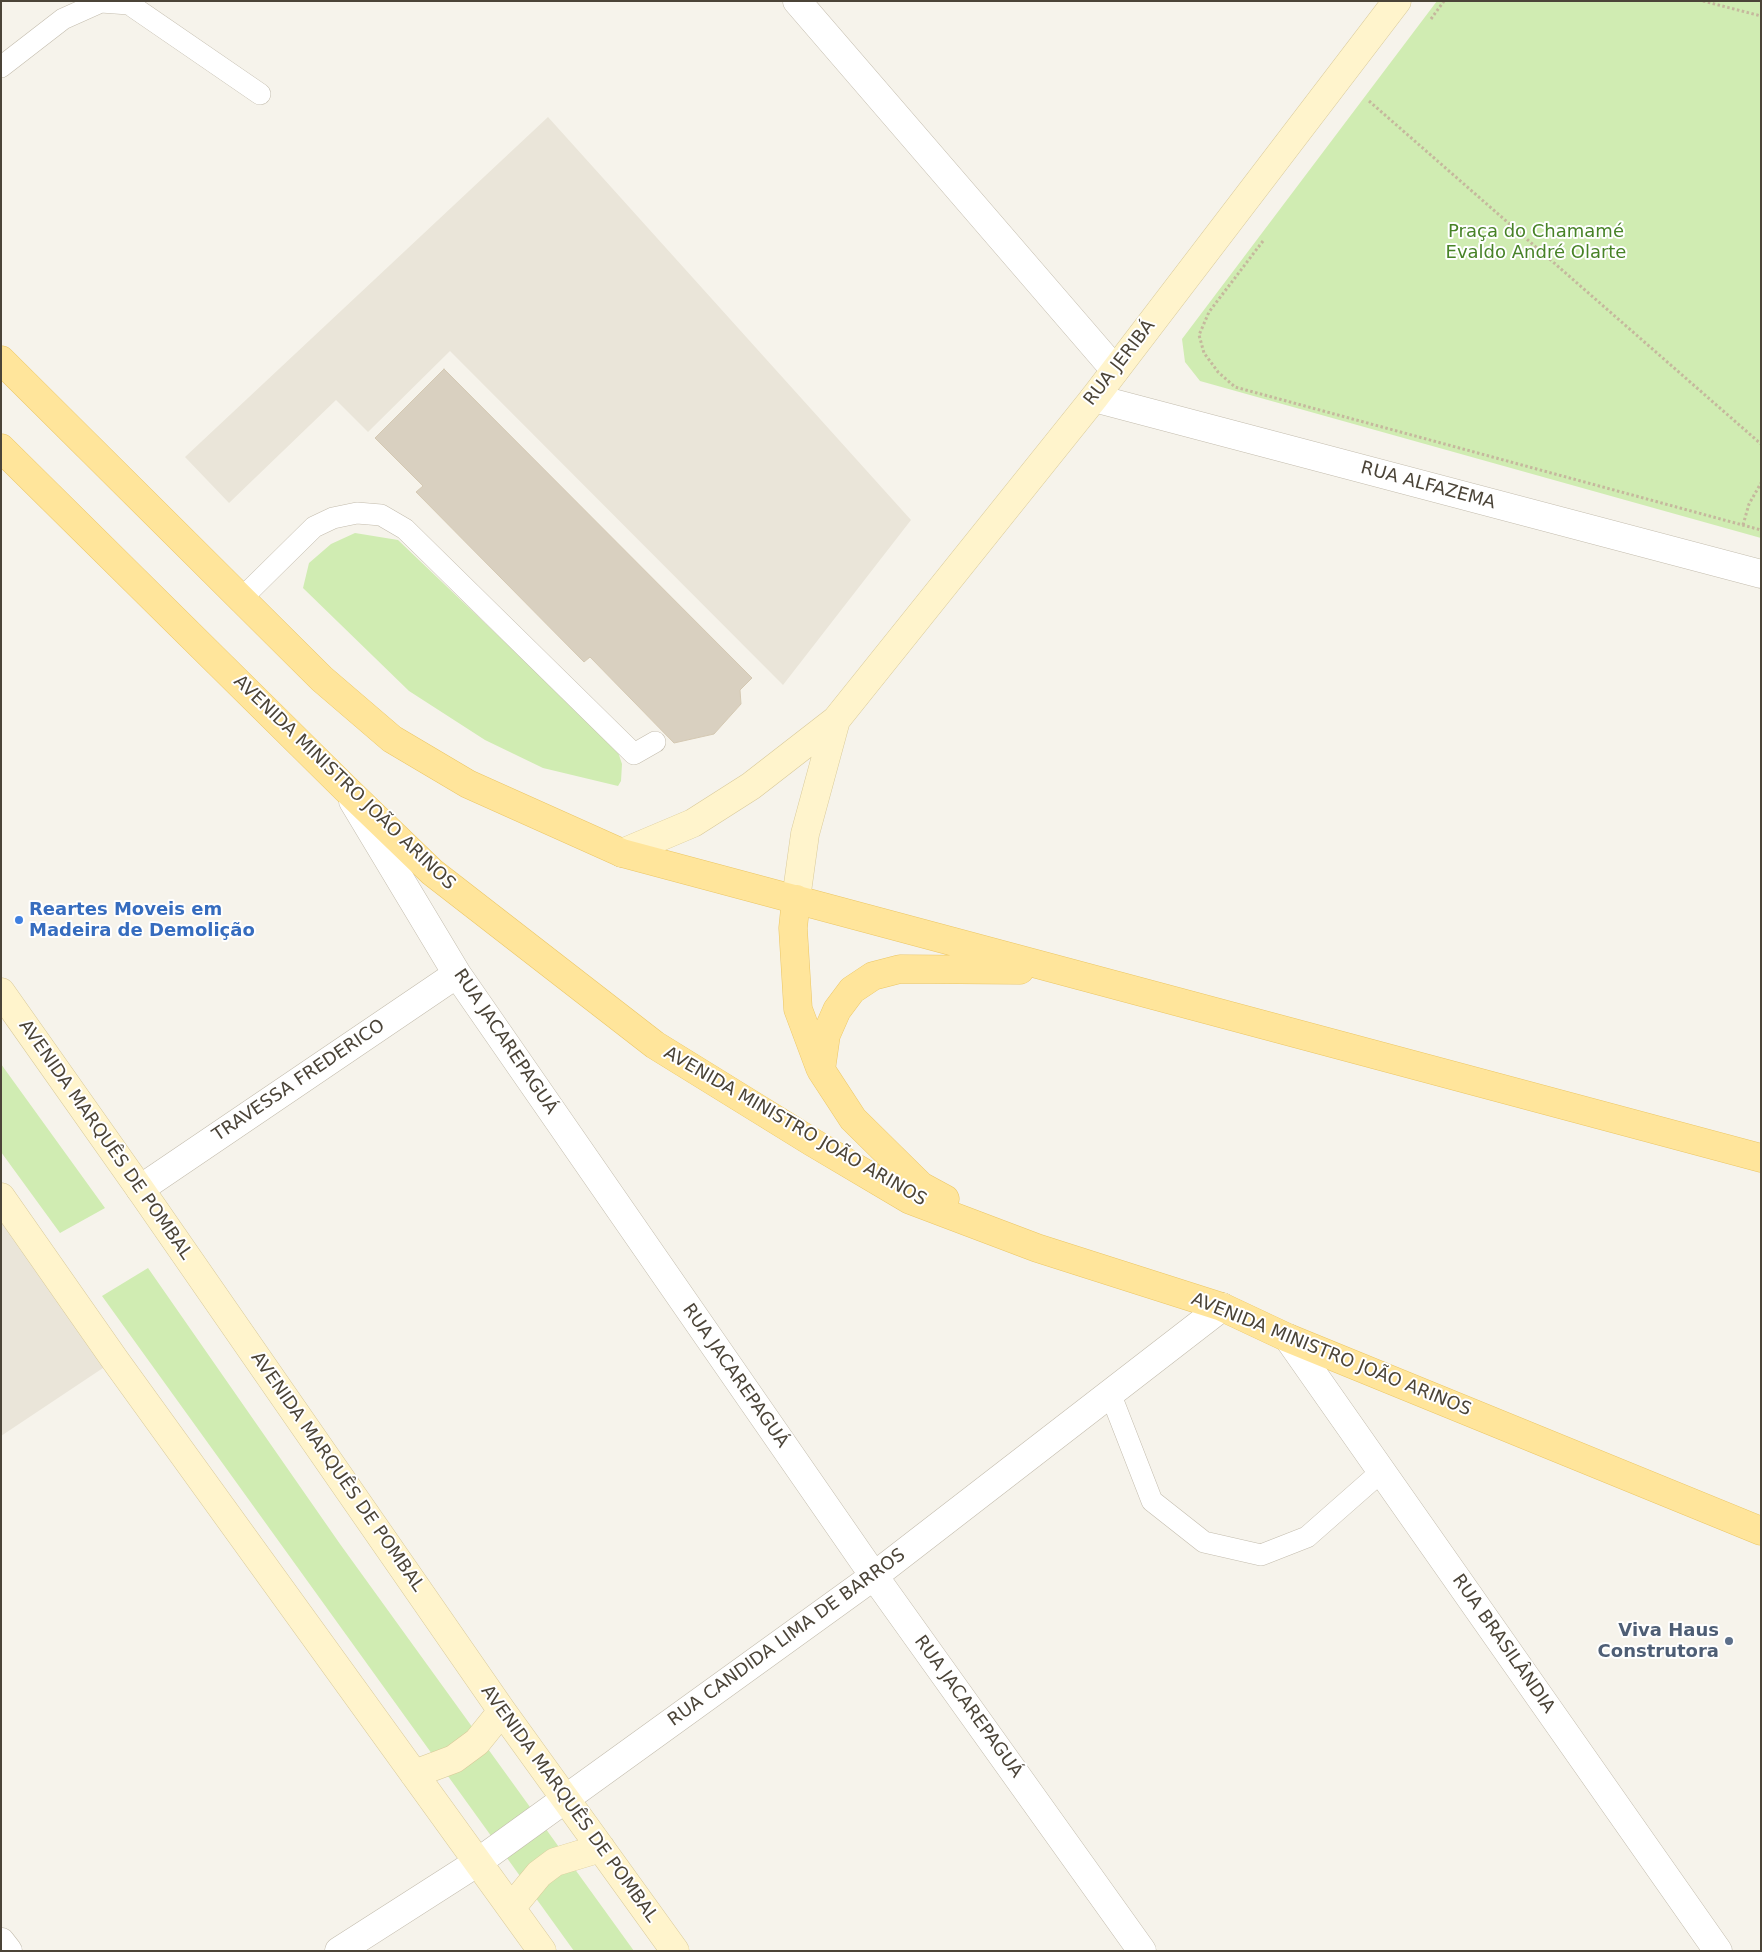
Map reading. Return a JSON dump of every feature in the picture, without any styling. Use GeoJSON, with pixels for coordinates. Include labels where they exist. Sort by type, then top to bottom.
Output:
{"type":"FeatureCollection","features":[{"type":"Feature","properties":{"kind":"main road","name":"RUA JERIBÁ"},"geometry":{"type":"LineString","coordinates":[[836,720],[1116,370],[1398,1]]}},
{"type":"Feature","properties":{"kind":"main road"},"geometry":{"type":"LineString","coordinates":[[1,360],[322,679],[392,739],[468,784],[622,853],[1761,1158]]}},
{"type":"Feature","properties":{"kind":"main road","name":"AVENIDA MINISTRO JOÃO ARINOS"},"geometry":{"type":"LineString","coordinates":[[1,448],[432,872],[655,1045],[812,1142],[910,1200],[1037,1248],[1222,1306],[1288,1338],[1761,1531]]}},
{"type":"Feature","properties":{"kind":"main road"},"geometry":{"type":"LineString","coordinates":[[622,853],[693,823],[751,786],[836,720]]}},
{"type":"Feature","properties":{"kind":"main road"},"geometry":{"type":"LineString","coordinates":[[836,720],[805,834],[793,928],[798,1009],[821,1070],[852,1119],[920,1186],[1037,1248]]}},
{"type":"Feature","properties":{"kind":"main road"},"geometry":{"type":"LineString","coordinates":[[821,1070],[826,1035],[836,1010],[852,990],[873,976],[900,969],[1067,972]]}},
{"type":"Feature","properties":{"kind":"main road","name":"AVENIDA MARQUÊS DE POMBAL"},"geometry":{"type":"LineString","coordinates":[[1,992],[502,1711],[675,1951]]}},
{"type":"Feature","properties":{"kind":"main road"},"geometry":{"type":"LineString","coordinates":[[1,1196],[115,1360],[542,1951]]}},
{"type":"Feature","properties":{"kind":"main road"},"geometry":{"type":"LineString","coordinates":[[414,1774],[454,1759],[477,1742],[502,1711]]}},
{"type":"Feature","properties":{"kind":"main road"},"geometry":{"type":"LineString","coordinates":[[511,1908],[539,1874],[555,1862],[601,1848]]}},
{"type":"Feature","properties":{"kind":"street"},"geometry":{"type":"LineString","coordinates":[[797,1],[1116,370]]}},
{"type":"Feature","properties":{"kind":"street","name":"RUA ALFAZEMA"},"geometry":{"type":"LineString","coordinates":[[1094,398],[1761,574]]}},
{"type":"Feature","properties":{"kind":"street","name":"RUA JACAREPAGUÁ"},"geometry":{"type":"LineString","coordinates":[[346,789],[458,974],[874,1576],[1142,1951]]}},
{"type":"Feature","properties":{"kind":"street","name":"TRAVESSA FREDERICO"},"geometry":{"type":"LineString","coordinates":[[140,1189],[458,974]]}},
{"type":"Feature","properties":{"kind":"street","name":"RUA CANDIDA LIMA DE BARROS"},"geometry":{"type":"LineString","coordinates":[[338,1951],[478,1862],[874,1576],[1222,1306]]}},
{"type":"Feature","properties":{"kind":"street","name":"RUA BRASILÂNDIA"},"geometry":{"type":"LineString","coordinates":[[1288,1338],[1718,1951]]}},
{"type":"Feature","properties":{"kind":"street"},"geometry":{"type":"LineString","coordinates":[[1,1942],[8,1951]]}},
{"type":"Feature","properties":{"kind":"lane"},"geometry":{"type":"LineString","coordinates":[[1,67],[63,19],[101,2],[129,4],[260,94]]}},
{"type":"Feature","properties":{"kind":"lane"},"geometry":{"type":"LineString","coordinates":[[242,599],[314,528],[333,518],[357,513],[381,514],[405,529],[634,754],[655,742]]}},
{"type":"Feature","properties":{"kind":"lane"},"geometry":{"type":"LineString","coordinates":[[1110,1393],[1152,1501],[1204,1542],[1261,1555],[1308,1537],[1382,1471]]}},
{"type":"Feature","properties":{"kind":"path"},"geometry":{"type":"LineString","coordinates":[[1426,24],[1444,1]]}},
{"type":"Feature","properties":{"kind":"path"},"geometry":{"type":"LineString","coordinates":[[1703,1],[1761,16]]}},
{"type":"Feature","properties":{"kind":"path"},"geometry":{"type":"LineString","coordinates":[[1363,109],[1374,93]]}},
{"type":"Feature","properties":{"kind":"path"},"geometry":{"type":"LineString","coordinates":[[1368,101],[1761,444]]}},
{"type":"Feature","properties":{"kind":"path"},"geometry":{"type":"LineString","coordinates":[[1268,234],[1209,312],[1199,335],[1204,353],[1218,372],[1235,388],[1761,530]]}},
{"type":"Feature","properties":{"kind":"path"},"geometry":{"type":"LineString","coordinates":[[1743,525],[1749,504],[1761,483]]}},
{"type":"Feature","properties":{"kind":"shaded area"},"geometry":{"type":"Polygon","coordinates":[[[548,117],[911,520],[783,685],[450,351],[368,432],[336,400],[229,503],[185,457],[548,117]]]}},
{"type":"Feature","properties":{"kind":"shaded area"},"geometry":{"type":"Polygon","coordinates":[[[1,1207],[115,1360],[1,1436],[1,1207]]]}},
{"type":"Feature","properties":{"kind":"green space","name":"Praça do Chamamé Evaldo André Olarte"},"geometry":{"type":"Polygon","coordinates":[[[1437,1],[1761,1],[1761,538],[1200,381],[1185,362],[1182,339],[1437,1]]]}},
{"type":"Feature","properties":{"kind":"green space"},"geometry":{"type":"Polygon","coordinates":[[[355,533],[398,540],[617,749],[622,764],[621,781],[618,786],[543,768],[485,740],[409,691],[303,588],[309,563],[331,544],[355,533]]]}},
{"type":"Feature","properties":{"kind":"green space"},"geometry":{"type":"Polygon","coordinates":[[[1,1064],[105,1208],[60,1233],[1,1152],[1,1064]]]}},
{"type":"Feature","properties":{"kind":"green space"},"geometry":{"type":"Polygon","coordinates":[[[148,1268],[340,1544],[634,1951],[574,1951],[102,1296],[148,1268]]]}},
{"type":"Feature","properties":{"kind":"building"},"geometry":{"type":"Polygon","coordinates":[[[444,369],[752,678],[740,690],[741,704],[714,734],[674,743],[590,657],[584,662],[416,492],[423,486],[375,438],[444,369]]]}},
{"type":"Feature","properties":{"kind":"place","name":"Reartes Moveis em Madeira de Demolição"},"geometry":{"type":"Point","coordinates":[19,920]}},
{"type":"Feature","properties":{"kind":"place","name":"Viva Haus Construtora"},"geometry":{"type":"Point","coordinates":[1729,1641]}}]}
